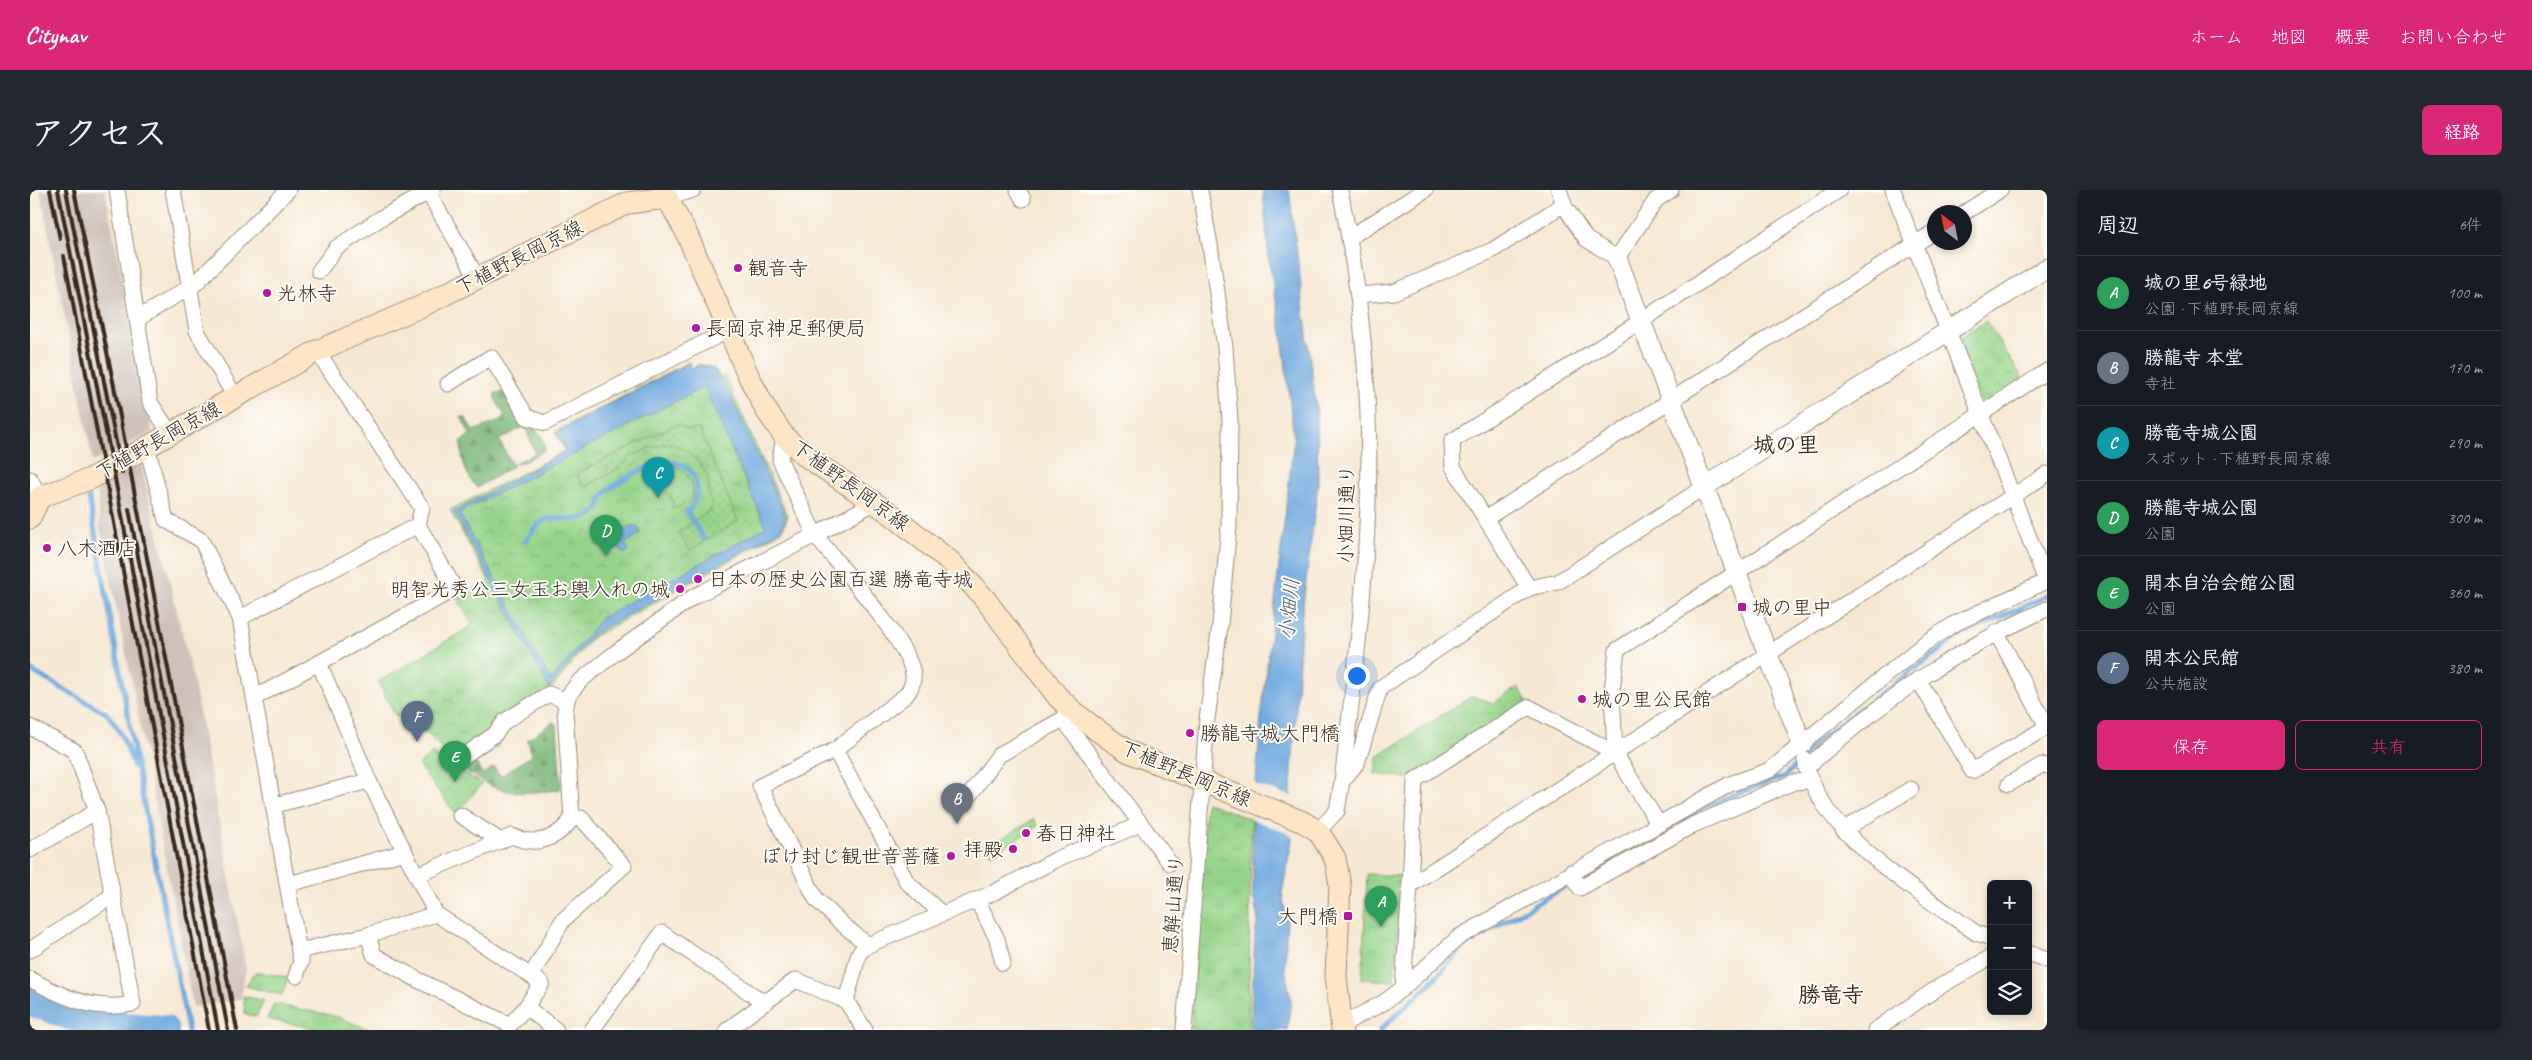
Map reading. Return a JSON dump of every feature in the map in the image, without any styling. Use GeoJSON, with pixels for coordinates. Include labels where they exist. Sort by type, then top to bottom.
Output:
{"type":"FeatureCollection","features":[{"type":"Feature","properties":{"kind":"main road","name":"下植野長岡京線"},"geometry":{"type":"LineString","coordinates":[[30,518],[33,484],[90,479],[317,351],[422,306],[627,203],[665,194],[686,232],[766,410],[784,436],[804,455],[933,546],[960,571],[985,599],[1057,696],[1067,715],[1129,752],[1304,822],[1318,831],[1335,858],[1340,885],[1336,976],[1342,1027]]}},
{"type":"Feature","properties":{"kind":"street"},"geometry":{"type":"LineString","coordinates":[[117,190],[150,402],[170,433]]}},
{"type":"Feature","properties":{"kind":"street"},"geometry":{"type":"LineString","coordinates":[[173,190],[197,331],[235,397]]}},
{"type":"Feature","properties":{"kind":"street"},"geometry":{"type":"LineString","coordinates":[[137,319],[189,287],[288,190]]}},
{"type":"Feature","properties":{"kind":"street"},"geometry":{"type":"LineString","coordinates":[[665,194],[693,190]]}},
{"type":"Feature","properties":{"kind":"street","name":"恵解山通り"},"geometry":{"type":"LineString","coordinates":[[1184,1030],[1207,783],[1207,719],[1220,625],[1229,525],[1230,420],[1225,347],[1200,190]]}},
{"type":"Feature","properties":{"kind":"street","name":"小畑川通り"},"geometry":{"type":"LineString","coordinates":[[1318,831],[1337,811],[1342,782],[1365,570],[1368,500],[1367,410],[1358,295],[1350,237],[1340,190]]}},
{"type":"Feature","properties":{"kind":"street"},"geometry":{"type":"LineString","coordinates":[[1350,237],[1425,190]]}},
{"type":"Feature","properties":{"kind":"street"},"geometry":{"type":"LineString","coordinates":[[1617,258],[1656,200],[1671,190]]}},
{"type":"Feature","properties":{"kind":"street"},"geometry":{"type":"LineString","coordinates":[[1529,588],[1453,467],[1452,441],[1641,321],[1838,190]]}},
{"type":"Feature","properties":{"kind":"street"},"geometry":{"type":"LineString","coordinates":[[1342,1027],[1403,988],[1460,937],[1658,823],[1730,784],[1770,770],[1925,642],[1954,624],[2047,581],[1893,190]]}},
{"type":"Feature","properties":{"kind":"street"},"geometry":{"type":"LineString","coordinates":[[1972,208],[2000,190]]}},
{"type":"Feature","properties":{"kind":"street"},"geometry":{"type":"LineString","coordinates":[[319,271],[336,248],[381,218],[430,191],[477,277]]}},
{"type":"Feature","properties":{"kind":"street"},"geometry":{"type":"LineString","coordinates":[[1358,295],[1394,292],[1493,250],[1562,197],[1586,239],[1617,258],[1802,744],[1808,774],[1843,830],[1868,855],[1976,932],[1987,936]]}},
{"type":"Feature","properties":{"kind":"street"},"geometry":{"type":"LineString","coordinates":[[1485,518],[1672,401],[1927,237]]}},
{"type":"Feature","properties":{"kind":"street"},"geometry":{"type":"LineString","coordinates":[[1342,782],[1357,763],[1380,688],[1529,588],[1558,582],[2047,268]]}},
{"type":"Feature","properties":{"kind":"street"},"geometry":{"type":"LineString","coordinates":[[448,384],[491,357],[527,417],[545,423],[729,330]]}},
{"type":"Feature","properties":{"kind":"street"},"geometry":{"type":"LineString","coordinates":[[256,697],[455,589],[418,526],[422,508],[317,351]]}},
{"type":"Feature","properties":{"kind":"street"},"geometry":{"type":"LineString","coordinates":[[1658,823],[1616,753],[1612,691],[1617,650],[1980,412],[2047,371]]}},
{"type":"Feature","properties":{"kind":"street"},"geometry":{"type":"LineString","coordinates":[[784,436],[780,460],[815,535],[884,622],[907,659],[913,674],[912,686],[906,696],[836,750],[760,786],[816,899],[868,945]]}},
{"type":"Feature","properties":{"kind":"street"},"geometry":{"type":"LineString","coordinates":[[146,446],[166,520],[201,540],[240,618],[289,884],[301,961],[296,976]]}},
{"type":"Feature","properties":{"kind":"street"},"geometry":{"type":"LineString","coordinates":[[1410,885],[2047,474]]}},
{"type":"Feature","properties":{"kind":"street"},"geometry":{"type":"LineString","coordinates":[[572,819],[566,701],[574,686],[693,597],[874,503]]}},
{"type":"Feature","properties":{"kind":"street"},"geometry":{"type":"LineString","coordinates":[[240,618],[418,526]]}},
{"type":"Feature","properties":{"kind":"street"},"geometry":{"type":"LineString","coordinates":[[1572,872],[1580,888],[1693,825],[1794,782],[1808,774],[1860,721],[1918,680],[1996,632],[2047,609]]}},
{"type":"Feature","properties":{"kind":"street"},"geometry":{"type":"LineString","coordinates":[[1918,680],[1972,771],[2047,727],[1996,632]]}},
{"type":"Feature","properties":{"kind":"street"},"geometry":{"type":"LineString","coordinates":[[319,663],[369,781],[436,914],[542,983],[526,1007],[510,1025],[418,980],[374,955],[368,935]]}},
{"type":"Feature","properties":{"kind":"street"},"geometry":{"type":"LineString","coordinates":[[464,756],[495,734],[505,720],[549,694],[566,701]]}},
{"type":"Feature","properties":{"kind":"street"},"geometry":{"type":"LineString","coordinates":[[1403,988],[1415,780],[1530,707],[1616,753]]}},
{"type":"Feature","properties":{"kind":"street"},"geometry":{"type":"LineString","coordinates":[[968,797],[999,755],[1067,715],[1141,824],[1170,863]]}},
{"type":"Feature","properties":{"kind":"street"},"geometry":{"type":"LineString","coordinates":[[30,727],[75,751],[96,811],[133,1004],[116,1008],[89,1005],[50,990],[30,979]]}},
{"type":"Feature","properties":{"kind":"street"},"geometry":{"type":"LineString","coordinates":[[836,750],[907,882],[942,914]]}},
{"type":"Feature","properties":{"kind":"street"},"geometry":{"type":"LineString","coordinates":[[2008,784],[2042,765],[2047,766]]}},
{"type":"Feature","properties":{"kind":"street"},"geometry":{"type":"LineString","coordinates":[[275,805],[369,781]]}},
{"type":"Feature","properties":{"kind":"street"},"geometry":{"type":"LineString","coordinates":[[1843,830],[1911,789]]}},
{"type":"Feature","properties":{"kind":"street"},"geometry":{"type":"LineString","coordinates":[[30,850],[96,811]]}},
{"type":"Feature","properties":{"kind":"street"},"geometry":{"type":"LineString","coordinates":[[460,815],[501,841]]}},
{"type":"Feature","properties":{"kind":"street"},"geometry":{"type":"LineString","coordinates":[[417,875],[512,836],[522,841],[546,841],[561,832],[572,819],[580,818],[624,866],[563,920],[531,976]]}},
{"type":"Feature","properties":{"kind":"street"},"geometry":{"type":"LineString","coordinates":[[846,1001],[859,953],[868,945],[977,900],[1057,859],[1141,824]]}},
{"type":"Feature","properties":{"kind":"street"},"geometry":{"type":"LineString","coordinates":[[289,884],[405,852]]}},
{"type":"Feature","properties":{"kind":"street"},"geometry":{"type":"LineString","coordinates":[[30,950],[113,895]]}},
{"type":"Feature","properties":{"kind":"street"},"geometry":{"type":"LineString","coordinates":[[977,900],[997,939],[1003,963]]}},
{"type":"Feature","properties":{"kind":"street"},"geometry":{"type":"LineString","coordinates":[[299,951],[368,935],[436,914]]}},
{"type":"Feature","properties":{"kind":"street"},"geometry":{"type":"LineString","coordinates":[[592,1030],[662,933],[765,1003]]}},
{"type":"Feature","properties":{"kind":"street"},"geometry":{"type":"LineString","coordinates":[[2032,954],[2047,960]]}},
{"type":"Feature","properties":{"kind":"street"},"geometry":{"type":"LineString","coordinates":[[1875,1030],[1939,987],[1987,959]]}},
{"type":"Feature","properties":{"kind":"street"},"geometry":{"type":"LineString","coordinates":[[727,1030],[796,980],[846,1001],[865,1030]]}},
{"type":"Feature","properties":{"kind":"street"},"geometry":{"type":"LineString","coordinates":[[526,1007],[556,1030]]}},
{"type":"Feature","properties":{"kind":"shaded area"},"geometry":{"type":"Polygon","coordinates":[[[40,190],[105,190],[152,432],[93,462],[40,190]]]}},
{"type":"Feature","properties":{"kind":"shaded area"},"geometry":{"type":"Polygon","coordinates":[[[141,464],[193,678],[246,968],[241,999],[193,1007],[134,693],[100,528],[97,488],[141,464]]]}},
{"type":"Feature","properties":{"kind":"green space"},"geometry":{"type":"Polygon","coordinates":[[[1986,321],[2023,379],[1982,405],[1959,344],[1962,336],[1986,321]]]}},
{"type":"Feature","properties":{"kind":"green space"},"geometry":{"type":"Polygon","coordinates":[[[689,362],[692,368],[700,364],[715,369],[721,378],[725,376],[788,517],[782,531],[592,638],[553,687],[503,715],[491,730],[454,761],[412,719],[395,715],[378,682],[473,625],[457,598],[489,581],[450,510],[565,451],[555,432],[689,362]]]}},
{"type":"Feature","properties":{"kind":"green space"},"geometry":{"type":"Polygon","coordinates":[[[503,392],[518,417],[540,434],[545,450],[526,461],[514,464],[535,453],[525,426],[499,440],[513,466],[477,488],[469,478],[463,460],[461,442],[470,434],[461,417],[465,417],[473,431],[497,422],[505,416],[495,399],[495,393],[503,392]]]}},
{"type":"Feature","properties":{"kind":"green space"},"geometry":{"type":"Polygon","coordinates":[[[677,424],[689,430],[699,429],[738,521],[690,550],[678,532],[711,510],[712,502],[709,498],[708,476],[698,461],[685,450],[672,443],[652,447],[631,456],[621,467],[587,486],[582,485],[577,473],[677,424]]]}},
{"type":"Feature","properties":{"kind":"green space"},"geometry":{"type":"Polygon","coordinates":[[[674,466],[688,476],[693,487],[693,493],[689,503],[672,509],[673,500],[662,487],[659,475],[666,467],[674,466]]]}},
{"type":"Feature","properties":{"kind":"green space"},"geometry":{"type":"Polygon","coordinates":[[[1518,687],[1528,702],[1409,778],[1375,774],[1377,757],[1472,696],[1493,703],[1518,687]]]}},
{"type":"Feature","properties":{"kind":"green space"},"geometry":{"type":"Polygon","coordinates":[[[553,722],[557,725],[561,788],[558,790],[506,791],[485,783],[459,766],[459,763],[493,740],[497,742],[498,746],[475,762],[483,774],[494,767],[501,776],[532,755],[527,740],[553,722]]]}},
{"type":"Feature","properties":{"kind":"green space"},"geometry":{"type":"Polygon","coordinates":[[[433,753],[439,760],[445,755],[467,775],[482,784],[456,814],[418,765],[433,753]]]}},
{"type":"Feature","properties":{"kind":"green space"},"geometry":{"type":"Polygon","coordinates":[[[1206,802],[1252,820],[1249,1030],[1191,1030],[1206,802]]]}},
{"type":"Feature","properties":{"kind":"green space"},"geometry":{"type":"Polygon","coordinates":[[[1034,819],[1038,826],[992,854],[988,847],[1034,819]]]}},
{"type":"Feature","properties":{"kind":"green space"},"geometry":{"type":"Polygon","coordinates":[[[1367,874],[1402,876],[1394,981],[1362,979],[1367,874]]]}},
{"type":"Feature","properties":{"kind":"green space"},"geometry":{"type":"Polygon","coordinates":[[[255,972],[288,977],[282,995],[245,986],[255,972]]]}},
{"type":"Feature","properties":{"kind":"green space"},"geometry":{"type":"Polygon","coordinates":[[[243,996],[264,1001],[256,1017],[245,1014],[243,996]]]}},
{"type":"Feature","properties":{"kind":"green space"},"geometry":{"type":"Polygon","coordinates":[[[274,1004],[335,1016],[370,1030],[323,1030],[267,1019],[274,1004]]]}},
{"type":"Feature","properties":{"kind":"water","name":"小畑川"},"geometry":{"type":"Polygon","coordinates":[[[1263,190],[1289,190],[1317,415],[1318,485],[1302,613],[1291,788],[1292,840],[1282,893],[1287,920],[1285,969],[1291,1000],[1287,1030],[1252,1030],[1251,1022],[1255,933],[1258,920],[1253,895],[1253,821],[1261,718],[1294,439],[1282,334],[1269,261],[1263,190]]]}},
{"type":"Feature","properties":{"kind":"water"},"geometry":{"type":"Polygon","coordinates":[[[689,363],[692,369],[700,365],[714,369],[720,381],[723,380],[786,517],[781,530],[594,633],[549,688],[454,512],[566,451],[557,432],[689,363]],[[704,387],[459,513],[551,681],[601,618],[766,527],[704,387]]]}},
{"type":"Feature","properties":{"kind":"water"},"geometry":{"type":"Polygon","coordinates":[[[638,526],[640,533],[625,544],[629,551],[624,554],[619,547],[607,552],[600,543],[601,537],[607,533],[638,526]]]}},
{"type":"Feature","properties":{"kind":"pier"},"geometry":{"type":"Polygon","coordinates":[[[1253,784],[1294,797],[1295,839],[1288,833],[1250,819],[1253,784]]]}},
{"type":"Feature","properties":{"kind":"waterway"},"geometry":{"type":"LineString","coordinates":[[526,541],[541,522],[555,518],[579,519],[589,516],[596,511],[603,495],[609,489],[644,469],[658,464],[672,463],[683,465],[692,473],[697,494],[687,512],[704,539]]}},
{"type":"Feature","properties":{"kind":"waterway"},"geometry":{"type":"LineString","coordinates":[[89,498],[140,784],[188,1030]]}},
{"type":"Feature","properties":{"kind":"waterway"},"geometry":{"type":"LineString","coordinates":[[1678,821],[1724,798],[1786,776],[1820,739],[1959,636],[2047,596]]}},
{"type":"Feature","properties":{"kind":"waterway"},"geometry":{"type":"LineString","coordinates":[[30,670],[106,713],[120,732],[134,767]]}},
{"type":"Feature","properties":{"kind":"waterway"},"geometry":{"type":"LineString","coordinates":[[1380,1030],[1428,986],[1465,945],[1614,858]]}},
{"type":"Feature","properties":{"kind":"waterway"},"geometry":{"type":"LineString","coordinates":[[30,1001],[69,1015],[110,1026],[164,1030]]}},
{"type":"Feature","properties":{"kind":"railway"},"geometry":{"type":"LineString","coordinates":[[50,190],[60,239]]}},
{"type":"Feature","properties":{"kind":"railway"},"geometry":{"type":"LineString","coordinates":[[58,190],[111,457],[218,1030]]}},
{"type":"Feature","properties":{"kind":"railway"},"geometry":{"type":"LineString","coordinates":[[66,190],[122,472]]}},
{"type":"Feature","properties":{"kind":"railway"},"geometry":{"type":"LineString","coordinates":[[74,190],[117,401],[237,1030]]}},
{"type":"Feature","properties":{"kind":"railway"},"geometry":{"type":"LineString","coordinates":[[64,256],[209,1030]]}},
{"type":"Feature","properties":{"kind":"railway"},"geometry":{"type":"LineString","coordinates":[[129,509],[228,1030]]}},
{"type":"Feature","properties":{"kind":"place","name":"観音寺"},"geometry":{"type":"Point","coordinates":[738,268]}},
{"type":"Feature","properties":{"kind":"place","name":"光林寺"},"geometry":{"type":"Point","coordinates":[267,293]}},
{"type":"Feature","properties":{"kind":"place","name":"長岡京神足郵便局"},"geometry":{"type":"Point","coordinates":[696,328]}},
{"type":"Feature","properties":{"kind":"place","name":"勝竜寺城公園"},"geometry":{"type":"Point","coordinates":[658,498]}},
{"type":"Feature","properties":{"kind":"place","name":"八木酒店"},"geometry":{"type":"Point","coordinates":[47,548]}},
{"type":"Feature","properties":{"kind":"place","name":"勝龍寺城公園"},"geometry":{"type":"Point","coordinates":[606,556]}},
{"type":"Feature","properties":{"kind":"place","name":"日本の歴史公園百選 勝竜寺城"},"geometry":{"type":"Point","coordinates":[698,579]}},
{"type":"Feature","properties":{"kind":"place","name":"明智光秀公三女玉お輿入れの城"},"geometry":{"type":"Point","coordinates":[680,589]}},
{"type":"Feature","properties":{"kind":"place","name":"城の里中"},"geometry":{"type":"Point","coordinates":[1742,607]}},
{"type":"Feature","properties":{"kind":"place","name":"城の里公民館"},"geometry":{"type":"Point","coordinates":[1582,699]}},
{"type":"Feature","properties":{"kind":"place","name":"勝龍寺城大門橋"},"geometry":{"type":"Point","coordinates":[1190,733]}},
{"type":"Feature","properties":{"kind":"place","name":"開本公民館"},"geometry":{"type":"Point","coordinates":[417,742]}},
{"type":"Feature","properties":{"kind":"place","name":"開本自治会館公園"},"geometry":{"type":"Point","coordinates":[455,782]}},
{"type":"Feature","properties":{"kind":"place","name":"勝龍寺 本堂"},"geometry":{"type":"Point","coordinates":[957,824]}},
{"type":"Feature","properties":{"kind":"place","name":"春日神社"},"geometry":{"type":"Point","coordinates":[1026,833]}},
{"type":"Feature","properties":{"kind":"place","name":"拝殿"},"geometry":{"type":"Point","coordinates":[1013,849]}},
{"type":"Feature","properties":{"kind":"place","name":"ぼけ封じ観世音菩薩"},"geometry":{"type":"Point","coordinates":[951,856]}},
{"type":"Feature","properties":{"kind":"place","name":"大門橋"},"geometry":{"type":"Point","coordinates":[1348,916]}},
{"type":"Feature","properties":{"kind":"place","name":"城の里6号緑地"},"geometry":{"type":"Point","coordinates":[1381,927]}},
{"type":"Feature","properties":{"kind":"district","name":"城の里"},"geometry":{"type":"Point","coordinates":[1786,444]}},
{"type":"Feature","properties":{"kind":"district","name":"勝竜寺"},"geometry":{"type":"Point","coordinates":[1831,994]}}]}
